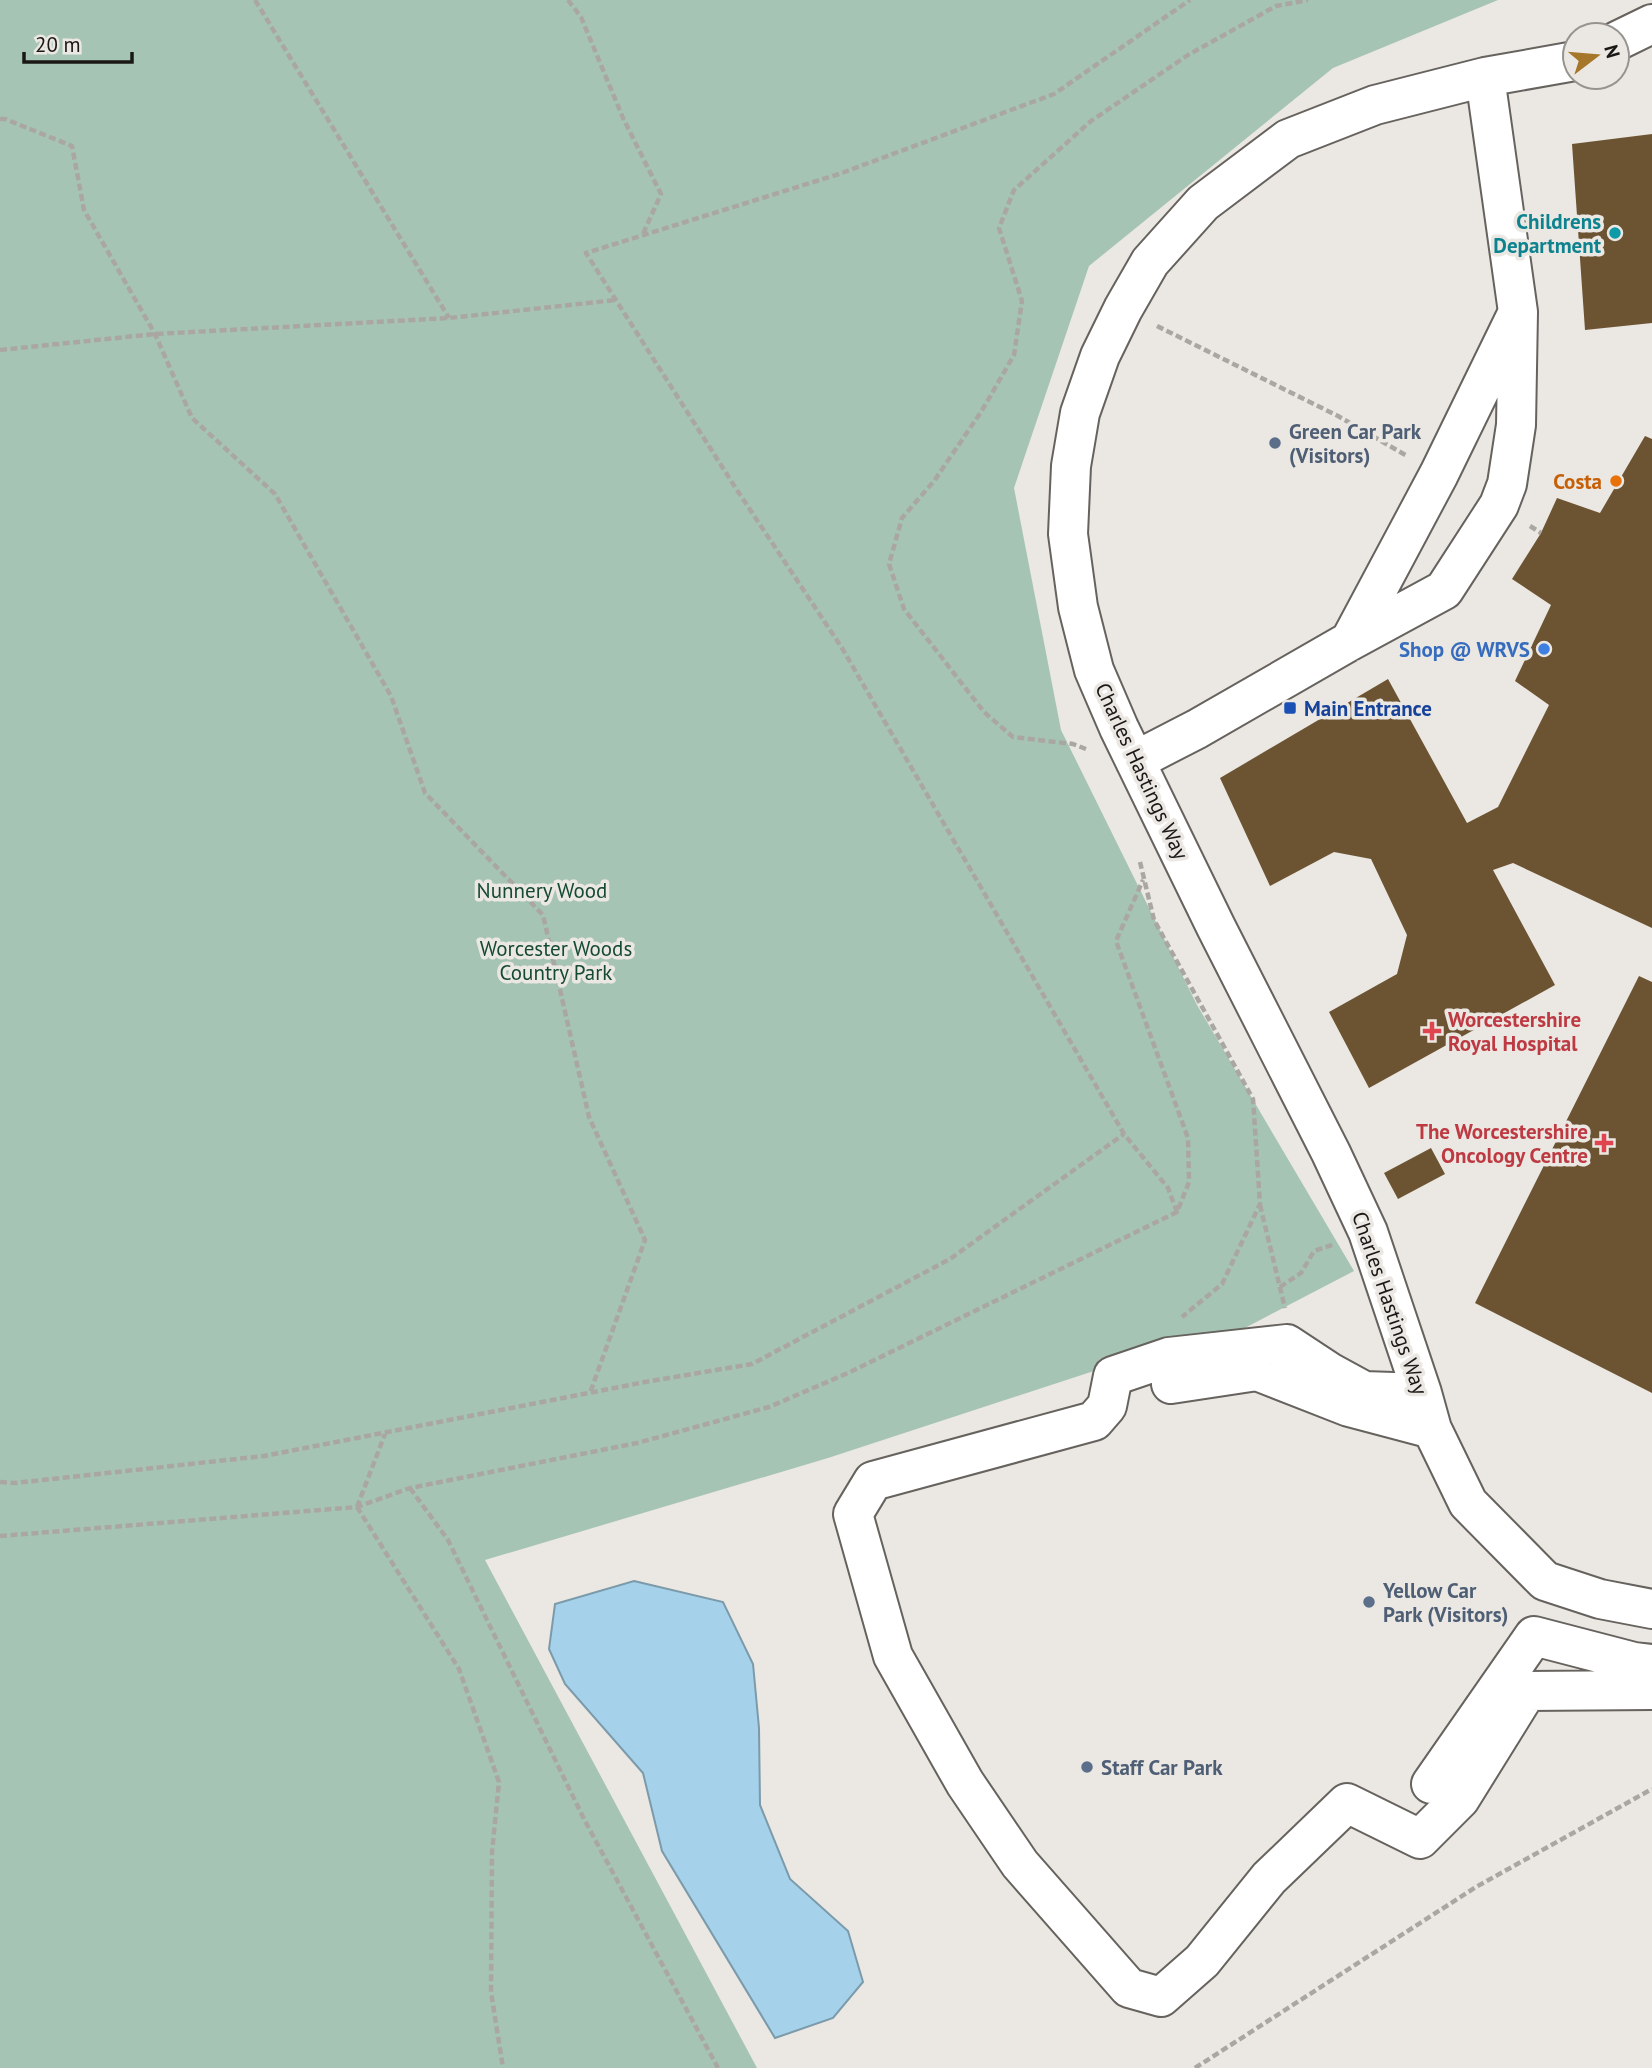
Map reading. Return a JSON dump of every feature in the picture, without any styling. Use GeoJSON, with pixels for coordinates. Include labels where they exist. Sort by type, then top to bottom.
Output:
{"type":"FeatureCollection","features":[{"type":"Feature","properties":{"kind":"street","name":"Charles Hastings Way"},"geometry":{"type":"LineString","coordinates":[[1561,63],[1485,77],[1375,104],[1288,139],[1203,203],[1150,262],[1100,356],[1080,412],[1071,466],[1068,534],[1078,607],[1094,670],[1135,761],[1368,1232],[1427,1411],[1468,1503],[1545,1581],[1600,1599],[1652,1609]]}},
{"type":"Feature","properties":{"kind":"street"},"geometry":{"type":"LineString","coordinates":[[1135,761],[1444,590],[1499,505],[1507,484],[1516,425],[1518,312],[1485,77]]}},
{"type":"Feature","properties":{"kind":"street"},"geometry":{"type":"LineString","coordinates":[[1350,641],[1439,474],[1518,312]]}},
{"type":"Feature","properties":{"kind":"street"},"geometry":{"type":"LineString","coordinates":[[1173,1370],[1287,1344],[1364,1391],[1427,1411]]}},
{"type":"Feature","properties":{"kind":"street"},"geometry":{"type":"LineString","coordinates":[[1427,1411],[1349,1407],[1257,1371],[1173,1370],[1113,1376],[1107,1406],[1094,1421],[873,1481],[853,1514],[893,1656],[965,1783],[1020,1864],[1129,1988],[1161,1997],[1202,1961],[1269,1878],[1348,1802],[1420,1839],[1460,1799],[1527,1691],[1652,1690]]}},
{"type":"Feature","properties":{"kind":"street"},"geometry":{"type":"LineString","coordinates":[[1431,1784],[1534,1636],[1634,1662],[1652,1664]]}},
{"type":"Feature","properties":{"kind":"path"},"geometry":{"type":"LineString","coordinates":[[256,0],[449,318]]}},
{"type":"Feature","properties":{"kind":"path"},"geometry":{"type":"LineString","coordinates":[[568,0],[581,17],[623,118],[660,194],[642,237]]}},
{"type":"Feature","properties":{"kind":"path"},"geometry":{"type":"LineString","coordinates":[[1177,1212],[1168,1188],[1124,1133],[842,648],[586,253],[839,174],[1054,93],[1190,0]]}},
{"type":"Feature","properties":{"kind":"path"},"geometry":{"type":"LineString","coordinates":[[0,119],[72,146],[84,210],[155,334],[192,418],[275,494],[391,696],[425,793],[543,915],[589,1117],[645,1240],[590,1393]]}},
{"type":"Feature","properties":{"kind":"path"},"geometry":{"type":"LineString","coordinates":[[0,351],[155,334],[449,318],[616,300]]}},
{"type":"Feature","properties":{"kind":"path"},"geometry":{"type":"LineString","coordinates":[[1123,309],[1338,416],[1439,474]]}},
{"type":"Feature","properties":{"kind":"path"},"geometry":{"type":"LineString","coordinates":[[1499,505],[1541,533]]}},
{"type":"Feature","properties":{"kind":"path"},"geometry":{"type":"LineString","coordinates":[[0,1536],[357,1507],[410,1488],[637,1443],[769,1406],[848,1373],[1177,1212],[1189,1182],[1188,1138],[1116,941],[1143,879],[1154,920],[1253,1099],[1259,1204],[1284,1302],[1287,1344]]}},
{"type":"Feature","properties":{"kind":"path"},"geometry":{"type":"LineString","coordinates":[[0,1482],[15,1483],[264,1456],[752,1364],[950,1259],[1124,1133]]}},
{"type":"Feature","properties":{"kind":"path"},"geometry":{"type":"LineString","coordinates":[[1173,1370],[1170,1327],[1222,1284],[1259,1204]]}},
{"type":"Feature","properties":{"kind":"path"},"geometry":{"type":"LineString","coordinates":[[1280,1287],[1301,1273],[1314,1251],[1368,1232]]}},
{"type":"Feature","properties":{"kind":"path"},"geometry":{"type":"LineString","coordinates":[[357,1507],[385,1433]]}},
{"type":"Feature","properties":{"kind":"path"},"geometry":{"type":"LineString","coordinates":[[410,1488],[447,1540],[584,1819],[718,2068]]}},
{"type":"Feature","properties":{"kind":"path"},"geometry":{"type":"LineString","coordinates":[[357,1507],[459,1669],[499,1782],[492,1852],[491,1992],[503,2068]]}},
{"type":"Feature","properties":{"kind":"path"},"geometry":{"type":"LineString","coordinates":[[1195,2068],[1476,1888],[1652,1789]]}},
{"type":"Feature","properties":{"kind":"green space","name":"Nunnery Wood"},"geometry":{"type":"Polygon","coordinates":[[[0,0],[1498,0],[1333,68],[1089,266],[1014,488],[1061,730],[1197,1005],[1354,1271],[1241,1330],[1100,1369],[828,1458],[485,1560],[757,2068],[0,2068],[0,0]]]}},
{"type":"Feature","properties":{"kind":"water"},"geometry":{"type":"Polygon","coordinates":[[[634,1581],[723,1602],[753,1664],[759,1728],[760,1805],[790,1879],[848,1931],[863,1982],[833,2018],[775,2038],[662,1851],[643,1773],[565,1684],[549,1649],[555,1604],[634,1581]]]}},
{"type":"Feature","properties":{"kind":"building","name":"Childrens Department"},"geometry":{"type":"Polygon","coordinates":[[[1652,134],[1652,323],[1585,330],[1572,144],[1652,134]]]}},
{"type":"Feature","properties":{"kind":"building"},"geometry":{"type":"Polygon","coordinates":[[[1645,436],[1652,439],[1652,928],[1513,863],[1493,870],[1555,985],[1369,1088],[1329,1012],[1397,974],[1407,935],[1371,859],[1334,852],[1270,886],[1220,778],[1388,679],[1467,823],[1498,807],[1549,705],[1515,681],[1551,605],[1512,579],[1541,533],[1557,498],[1600,513],[1645,436]]]}},
{"type":"Feature","properties":{"kind":"building","name":"The Worcestershire Oncology Centre"},"geometry":{"type":"Polygon","coordinates":[[[1639,976],[1652,982],[1652,1393],[1475,1303],[1639,976]]]}},
{"type":"Feature","properties":{"kind":"building"},"geometry":{"type":"Polygon","coordinates":[[[1431,1148],[1445,1174],[1398,1199],[1384,1173],[1431,1148]]]}},
{"type":"Feature","properties":{"kind":"place","name":"Childrens Department"},"geometry":{"type":"Point","coordinates":[1615,233]}},
{"type":"Feature","properties":{"kind":"place","name":"Green Car Park (Visitors)"},"geometry":{"type":"Point","coordinates":[1275,443]}},
{"type":"Feature","properties":{"kind":"place","name":"Costa"},"geometry":{"type":"Point","coordinates":[1616,481]}},
{"type":"Feature","properties":{"kind":"place","name":"Shop @ WRVS"},"geometry":{"type":"Point","coordinates":[1544,649]}},
{"type":"Feature","properties":{"kind":"place","name":"Main Entrance"},"geometry":{"type":"Point","coordinates":[1290,708]}},
{"type":"Feature","properties":{"kind":"place","name":"Worcestershire Royal Hospital"},"geometry":{"type":"Point","coordinates":[1432,1031]}},
{"type":"Feature","properties":{"kind":"place","name":"The Worcestershire Oncology Centre"},"geometry":{"type":"Point","coordinates":[1604,1143]}},
{"type":"Feature","properties":{"kind":"place","name":"Yellow Car Park (Visitors)"},"geometry":{"type":"Point","coordinates":[1369,1602]}},
{"type":"Feature","properties":{"kind":"place","name":"Staff Car Park"},"geometry":{"type":"Point","coordinates":[1087,1767]}},
{"type":"Feature","properties":{"kind":"park label","name":"Worcester Woods Country Park"},"geometry":{"type":"Point","coordinates":[556,960]}}]}
